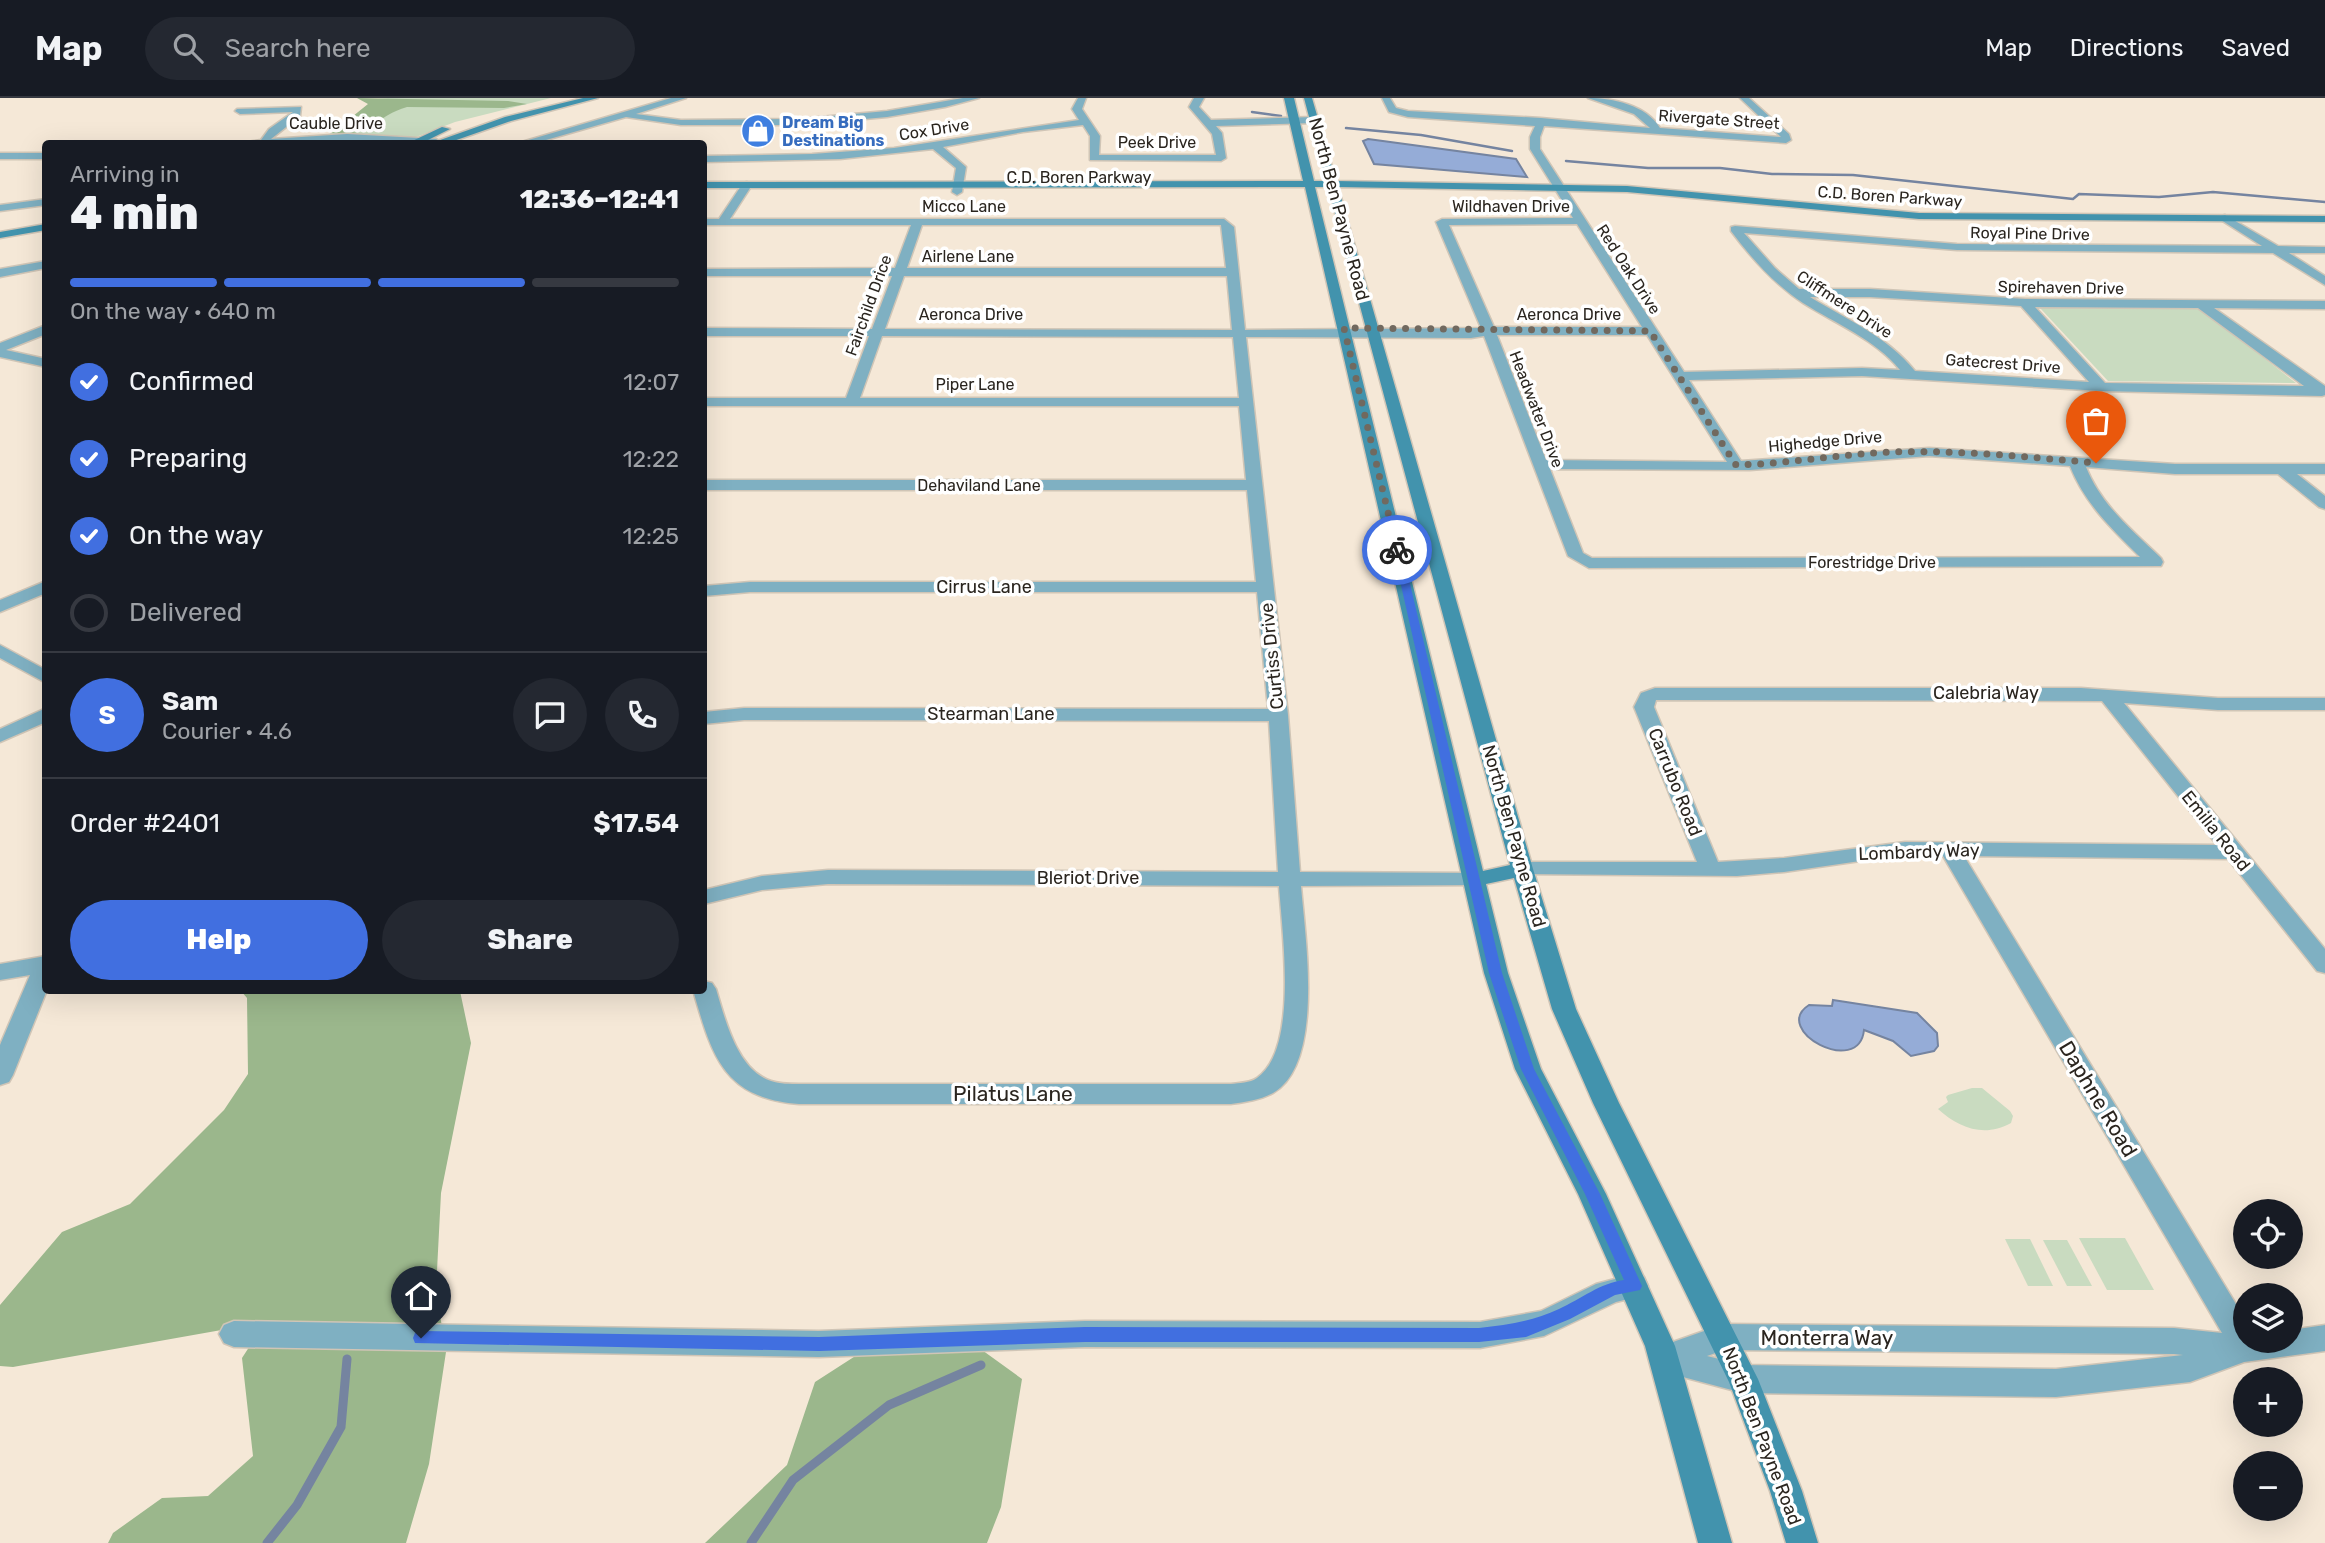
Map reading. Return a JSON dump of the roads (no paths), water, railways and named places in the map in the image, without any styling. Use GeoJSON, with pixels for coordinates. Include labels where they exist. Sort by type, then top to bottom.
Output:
{"type":"FeatureCollection","features":[{"type":"Feature","properties":{"kind":"street"},"geometry":{"type":"LineString","coordinates":[[419,140],[463,124],[563,101],[594,98]]}},
{"type":"Feature","properties":{"kind":"street"},"geometry":{"type":"LineString","coordinates":[[534,140],[681,98]]}},
{"type":"Feature","properties":{"kind":"street"},"geometry":{"type":"LineString","coordinates":[[626,114],[681,123],[816,122],[897,114],[975,98]]}},
{"type":"Feature","properties":{"kind":"street"},"geometry":{"type":"LineString","coordinates":[[1082,98],[1077,109],[1084,122]]}},
{"type":"Feature","properties":{"kind":"street"},"geometry":{"type":"LineString","coordinates":[[1199,98],[1195,110],[1210,123],[1305,120]]}},
{"type":"Feature","properties":{"kind":"street","name":"North Ben Payne Road"},"geometry":{"type":"LineString","coordinates":[[1289,98],[1305,120],[1332,188],[1522,869],[1564,1009],[1582,1052],[1743,1379],[1786,1491],[1802,1543]]}},
{"type":"Feature","properties":{"kind":"street","name":"North Ben Payne Road"},"geometry":{"type":"LineString","coordinates":[[1308,98],[1305,120],[1310,189],[1496,973],[1528,1069],[1592,1194],[1664,1359],[1715,1543]]}},
{"type":"Feature","properties":{"kind":"street","name":"Rivergate Street"},"geometry":{"type":"LineString","coordinates":[[1386,98],[1392,110],[1398,113],[1786,140],[1786,136],[1744,98]]}},
{"type":"Feature","properties":{"kind":"street"},"geometry":{"type":"LineString","coordinates":[[1592,98],[1635,112],[1652,123],[1656,131]]}},
{"type":"Feature","properties":{"kind":"street"},"geometry":{"type":"LineString","coordinates":[[444,140],[563,101]]}},
{"type":"Feature","properties":{"kind":"street"},"geometry":{"type":"LineString","coordinates":[[240,111],[298,109],[297,114],[272,131],[266,140]]}},
{"type":"Feature","properties":{"kind":"street","name":"Red Oak Drive"},"geometry":{"type":"LineString","coordinates":[[1541,121],[1535,137],[1535,149],[1736,465]]}},
{"type":"Feature","properties":{"kind":"street","name":"Cox Drive"},"geometry":{"type":"LineString","coordinates":[[707,159],[824,157],[935,146],[1031,127],[1084,122]]}},
{"type":"Feature","properties":{"kind":"street","name":"Peek Drive"},"geometry":{"type":"LineString","coordinates":[[1084,122],[1095,136],[1094,158],[1221,158],[1218,136],[1210,123]]}},
{"type":"Feature","properties":{"kind":"street"},"geometry":{"type":"LineString","coordinates":[[935,146],[961,167],[958,188]]}},
{"type":"Feature","properties":{"kind":"street"},"geometry":{"type":"LineString","coordinates":[[3,158],[42,156]]}},
{"type":"Feature","properties":{"kind":"street","name":"C.D. Boren Parkway"},"geometry":{"type":"LineString","coordinates":[[707,185],[751,189]]}},
{"type":"Feature","properties":{"kind":"street","name":"C.D. Boren Parkway"},"geometry":{"type":"LineString","coordinates":[[707,192],[751,189],[1332,188],[1440,192],[1454,188],[1558,188],[1674,193],[1919,216],[2325,219]]}},
{"type":"Feature","properties":{"kind":"street"},"geometry":{"type":"LineString","coordinates":[[722,222],[751,189]]}},
{"type":"Feature","properties":{"kind":"street"},"geometry":{"type":"LineString","coordinates":[[735,222],[751,189]]}},
{"type":"Feature","properties":{"kind":"street"},"geometry":{"type":"LineString","coordinates":[[0,208],[42,202]]}},
{"type":"Feature","properties":{"kind":"street"},"geometry":{"type":"LineString","coordinates":[[2225,218],[2325,281]]}},
{"type":"Feature","properties":{"kind":"street","name":"Wildhaven Drive"},"geometry":{"type":"LineString","coordinates":[[1441,222],[1580,221]]}},
{"type":"Feature","properties":{"kind":"street","name":"Micco Lane"},"geometry":{"type":"LineString","coordinates":[[707,222],[1224,222]]}},
{"type":"Feature","properties":{"kind":"street","name":"Fairchild Drice"},"geometry":{"type":"LineString","coordinates":[[852,401],[918,222]]}},
{"type":"Feature","properties":{"kind":"street","name":"Curtiss Drive"},"geometry":{"type":"LineString","coordinates":[[1224,222],[1228,227],[1233,272],[1278,715],[1298,1001],[1287,1056],[1279,1071],[1266,1085]]}},
{"type":"Feature","properties":{"kind":"street","name":"Headwater Drive"},"geometry":{"type":"LineString","coordinates":[[1441,222],[1489,331],[1576,556],[1589,563]]}},
{"type":"Feature","properties":{"kind":"street"},"geometry":{"type":"LineString","coordinates":[[0,234],[42,228]]}},
{"type":"Feature","properties":{"kind":"street","name":"Royal Pine Drive"},"geometry":{"type":"LineString","coordinates":[[1735,229],[1956,247],[2325,250]]}},
{"type":"Feature","properties":{"kind":"street","name":"Cliffmere Drive"},"geometry":{"type":"LineString","coordinates":[[1735,229],[1771,272],[1796,293],[1886,348],[1900,360],[1910,374]]}},
{"type":"Feature","properties":{"kind":"street"},"geometry":{"type":"LineString","coordinates":[[0,242],[42,236]]}},
{"type":"Feature","properties":{"kind":"street"},"geometry":{"type":"LineString","coordinates":[[0,273],[42,265]]}},
{"type":"Feature","properties":{"kind":"street","name":"Airlene Lane"},"geometry":{"type":"LineString","coordinates":[[707,272],[1233,272]]}},
{"type":"Feature","properties":{"kind":"street","name":"Spirehaven Drive"},"geometry":{"type":"LineString","coordinates":[[1796,293],[1863,293],[2025,303],[2325,305]]}},
{"type":"Feature","properties":{"kind":"street"},"geometry":{"type":"LineString","coordinates":[[2025,303],[2101,387]]}},
{"type":"Feature","properties":{"kind":"street"},"geometry":{"type":"LineString","coordinates":[[2202,305],[2323,391]]}},
{"type":"Feature","properties":{"kind":"street"},"geometry":{"type":"LineString","coordinates":[[0,348],[42,331]]}},
{"type":"Feature","properties":{"kind":"street","name":"Aeronca Drive"},"geometry":{"type":"LineString","coordinates":[[707,332],[1238,331],[1252,334],[1373,331],[1471,334],[1489,331],[1650,331]]}},
{"type":"Feature","properties":{"kind":"street"},"geometry":{"type":"LineString","coordinates":[[0,353],[42,362]]}},
{"type":"Feature","properties":{"kind":"street","name":"Gatecrest Drive"},"geometry":{"type":"LineString","coordinates":[[1679,376],[1828,372],[1910,374],[2101,387],[2323,391]]}},
{"type":"Feature","properties":{"kind":"street","name":"Piper Lane"},"geometry":{"type":"LineString","coordinates":[[707,402],[1247,402]]}},
{"type":"Feature","properties":{"kind":"street","name":"Highedge Drive"},"geometry":{"type":"LineString","coordinates":[[1539,464],[1780,464],[1889,452],[1987,454],[2175,469],[2325,469]]}},
{"type":"Feature","properties":{"kind":"street","name":"Forestridge Drive"},"geometry":{"type":"LineString","coordinates":[[1589,563],[2155,562],[2109,517],[2087,490],[2076,461]]}},
{"type":"Feature","properties":{"kind":"street"},"geometry":{"type":"LineString","coordinates":[[2282,469],[2325,504]]}},
{"type":"Feature","properties":{"kind":"street","name":"Dehaviland Lane"},"geometry":{"type":"LineString","coordinates":[[707,485],[1254,485]]}},
{"type":"Feature","properties":{"kind":"street","name":"Cirrus Lane"},"geometry":{"type":"LineString","coordinates":[[707,591],[750,587],[1265,587]]}},
{"type":"Feature","properties":{"kind":"street"},"geometry":{"type":"LineString","coordinates":[[0,607],[42,588]]}},
{"type":"Feature","properties":{"kind":"street"},"geometry":{"type":"LineString","coordinates":[[0,650],[42,676]]}},
{"type":"Feature","properties":{"kind":"street","name":"Calebria Way"},"geometry":{"type":"LineString","coordinates":[[1648,697],[1667,692],[2108,696],[2248,705],[2325,704]]}},
{"type":"Feature","properties":{"kind":"street","name":"Emilia Road"},"geometry":{"type":"LineString","coordinates":[[2108,696],[2325,965]]}},
{"type":"Feature","properties":{"kind":"street","name":"Carrubo Road"},"geometry":{"type":"LineString","coordinates":[[1648,697],[1644,707],[1710,868]]}},
{"type":"Feature","properties":{"kind":"street","name":"Stearman Lane"},"geometry":{"type":"LineString","coordinates":[[707,718],[744,714],[1278,715]]}},
{"type":"Feature","properties":{"kind":"street"},"geometry":{"type":"LineString","coordinates":[[0,736],[42,717]]}},
{"type":"Feature","properties":{"kind":"street","name":"Lombardy Way"},"geometry":{"type":"LineString","coordinates":[[1522,869],[1771,866],[1885,849],[2233,852]]}},
{"type":"Feature","properties":{"kind":"street","name":"Daphne Road"},"geometry":{"type":"LineString","coordinates":[[1950,849],[2233,1325]]}},
{"type":"Feature","properties":{"kind":"street"},"geometry":{"type":"LineString","coordinates":[[1474,880],[1522,869]]}},
{"type":"Feature","properties":{"kind":"street","name":"Bleriot Drive"},"geometry":{"type":"LineString","coordinates":[[707,896],[762,883],[828,877],[1474,880]]}},
{"type":"Feature","properties":{"kind":"street"},"geometry":{"type":"LineString","coordinates":[[0,972],[42,965]]}},
{"type":"Feature","properties":{"kind":"street"},"geometry":{"type":"LineString","coordinates":[[0,1075],[42,974]]}},
{"type":"Feature","properties":{"kind":"street","name":"Pilatus Lane"},"geometry":{"type":"LineString","coordinates":[[706,994],[731,1059],[747,1080],[759,1088],[799,1094],[1231,1094],[1252,1091],[1266,1085]]}},
{"type":"Feature","properties":{"kind":"street"},"geometry":{"type":"LineString","coordinates":[[234,1335],[819,1344],[1085,1335],[1479,1335],[1526,1329],[1564,1314],[1613,1288],[1634,1286]]}},
{"type":"Feature","properties":{"kind":"street","name":"Monterra Way"},"geometry":{"type":"LineString","coordinates":[[1664,1359],[1724,1338],[2174,1341],[2233,1347]]}},
{"type":"Feature","properties":{"kind":"street","name":"Monterra Way"},"geometry":{"type":"LineString","coordinates":[[2303,1341],[2325,1338]]}},
{"type":"Feature","properties":{"kind":"street","name":"Monterra Way"},"geometry":{"type":"LineString","coordinates":[[1664,1359],[1743,1379],[2056,1383],[2190,1368],[2235,1353]]}},
{"type":"Feature","properties":{"kind":"water"},"geometry":{"type":"Polygon","coordinates":[[[1368,139],[1516,159],[1527,177],[1374,164],[1363,141],[1368,139]]]}},
{"type":"Feature","properties":{"kind":"water"},"geometry":{"type":"Polygon","coordinates":[[[1833,1000],[1917,1013],[1937,1033],[1938,1046],[1934,1051],[1911,1056],[1893,1041],[1864,1030],[1859,1044],[1848,1050],[1834,1050],[1820,1045],[1808,1037],[1800,1026],[1800,1015],[1809,1005],[1832,1006],[1833,1000]]]}},
{"type":"Feature","properties":{"kind":"waterway"},"geometry":{"type":"LineString","coordinates":[[1252,112],[1281,116]]}},
{"type":"Feature","properties":{"kind":"waterway"},"geometry":{"type":"LineString","coordinates":[[1346,128],[1421,135],[1512,151]]}},
{"type":"Feature","properties":{"kind":"waterway"},"geometry":{"type":"LineString","coordinates":[[1566,161],[1648,168],[1720,168],[1772,174],[1853,175],[2073,199],[2079,194],[2159,197],[2213,192],[2325,202]]}},
{"type":"Feature","properties":{"kind":"waterway"},"geometry":{"type":"LineString","coordinates":[[267,1543],[297,1505],[341,1427],[347,1359]]}},
{"type":"Feature","properties":{"kind":"waterway"},"geometry":{"type":"LineString","coordinates":[[751,1543],[793,1480],[889,1405],[981,1365]]}},
{"type":"Feature","properties":{"kind":"place","name":"Dream Big Destinations"},"geometry":{"type":"Point","coordinates":[758,131]}}]}
